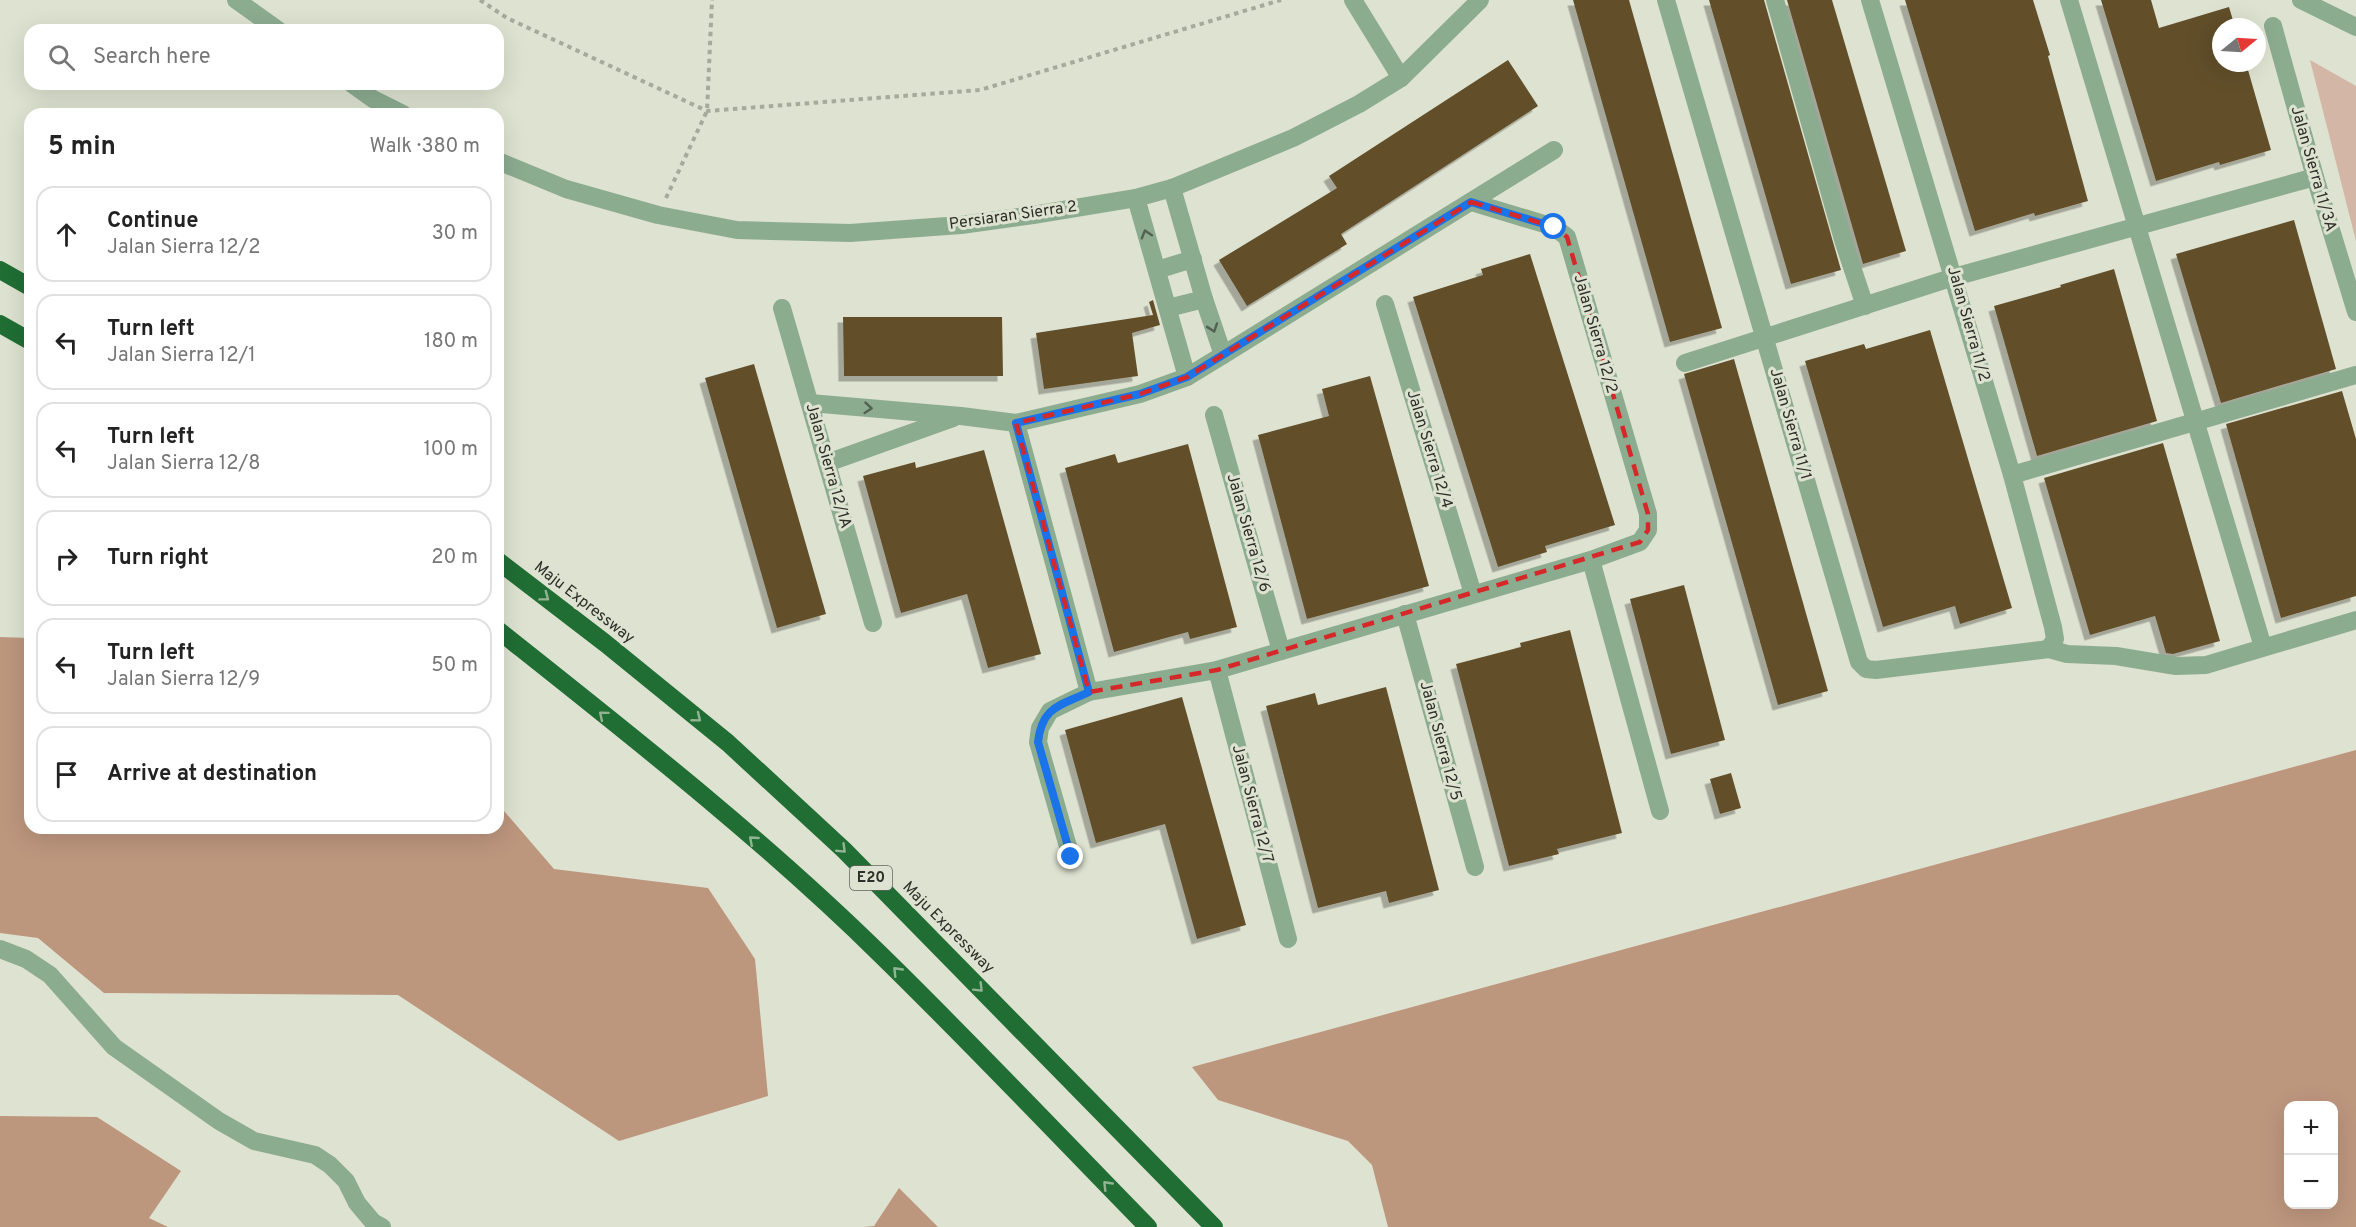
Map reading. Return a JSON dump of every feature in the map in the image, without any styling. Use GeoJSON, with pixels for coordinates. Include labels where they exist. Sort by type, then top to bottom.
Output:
{"type":"FeatureCollection","features":[{"type":"Feature","properties":{"kind":"highway"},"geometry":{"type":"LineString","coordinates":[[0,270],[24,284]]}},
{"type":"Feature","properties":{"kind":"highway"},"geometry":{"type":"LineString","coordinates":[[0,324],[24,338]]}},
{"type":"Feature","properties":{"kind":"highway","name":"Maju Expressway"},"geometry":{"type":"LineString","coordinates":[[504,566],[605,643],[728,743],[844,850],[1214,1227]]}},
{"type":"Feature","properties":{"kind":"highway"},"geometry":{"type":"LineString","coordinates":[[504,635],[674,773],[805,885],[881,955],[1148,1227]]}},
{"type":"Feature","properties":{"kind":"street"},"geometry":{"type":"LineString","coordinates":[[236,0],[270,24]]}},
{"type":"Feature","properties":{"kind":"street","name":"Persiaran Sierra 2"},"geometry":{"type":"LineString","coordinates":[[504,163],[566,189],[658,215],[737,230],[850,232],[961,225],[1136,198],[1173,188],[1293,138],[1359,104],[1401,78],[1480,0]]}},
{"type":"Feature","properties":{"kind":"street","name":"Jalan Sierra 11/1"},"geometry":{"type":"LineString","coordinates":[[1666,0],[1859,662],[1866,669],[1875,670],[2049,649],[2067,654],[2116,656],[2176,666],[2206,665],[2356,620]]}},
{"type":"Feature","properties":{"kind":"street"},"geometry":{"type":"LineString","coordinates":[[1775,0],[1844,243],[1865,306]]}},
{"type":"Feature","properties":{"kind":"street","name":"Jalan Sierra 11/2"},"geometry":{"type":"LineString","coordinates":[[1870,0],[2012,475],[2053,627],[2055,639],[2049,649]]}},
{"type":"Feature","properties":{"kind":"street"},"geometry":{"type":"LineString","coordinates":[[2070,0],[2263,647]]}},
{"type":"Feature","properties":{"kind":"street"},"geometry":{"type":"LineString","coordinates":[[2301,0],[2356,27]]}},
{"type":"Feature","properties":{"kind":"street"},"geometry":{"type":"LineString","coordinates":[[1355,3],[1401,78]]}},
{"type":"Feature","properties":{"kind":"street","name":"Jalan Sierra 11/3A"},"geometry":{"type":"LineString","coordinates":[[2273,26],[2314,177],[2356,312]]}},
{"type":"Feature","properties":{"kind":"street"},"geometry":{"type":"LineString","coordinates":[[360,90],[391,108]]}},
{"type":"Feature","properties":{"kind":"street"},"geometry":{"type":"LineString","coordinates":[[810,403],[1016,423],[1140,394],[1187,377],[1223,356],[1554,150]]}},
{"type":"Feature","properties":{"kind":"street"},"geometry":{"type":"LineString","coordinates":[[1685,363],[1954,277],[2314,177]]}},
{"type":"Feature","properties":{"kind":"street"},"geometry":{"type":"LineString","coordinates":[[1173,188],[1192,259],[1223,356]]}},
{"type":"Feature","properties":{"kind":"street"},"geometry":{"type":"LineString","coordinates":[[1136,198],[1187,377]]}},
{"type":"Feature","properties":{"kind":"street","name":"Jalan Sierra 12/2"},"geometry":{"type":"LineString","coordinates":[[1471,202],[1554,227],[1567,237],[1648,514],[1648,530],[1640,542],[1591,560]]}},
{"type":"Feature","properties":{"kind":"street"},"geometry":{"type":"LineString","coordinates":[[1157,270],[1192,259]]}},
{"type":"Feature","properties":{"kind":"street"},"geometry":{"type":"LineString","coordinates":[[1168,308],[1204,299]]}},
{"type":"Feature","properties":{"kind":"street","name":"Jalan Sierra 12/4"},"geometry":{"type":"LineString","coordinates":[[1385,304],[1473,594]]}},
{"type":"Feature","properties":{"kind":"street","name":"Jalan Sierra 12/1A"},"geometry":{"type":"LineString","coordinates":[[782,308],[873,623]]}},
{"type":"Feature","properties":{"kind":"street"},"geometry":{"type":"LineString","coordinates":[[2012,475],[2356,375]]}},
{"type":"Feature","properties":{"kind":"street","name":"Jalan Sierra 12/6"},"geometry":{"type":"LineString","coordinates":[[1214,415],[1281,651]]}},
{"type":"Feature","properties":{"kind":"street"},"geometry":{"type":"LineString","coordinates":[[827,463],[961,416]]}},
{"type":"Feature","properties":{"kind":"street"},"geometry":{"type":"LineString","coordinates":[[1016,423],[1089,692]]}},
{"type":"Feature","properties":{"kind":"street"},"geometry":{"type":"LineString","coordinates":[[1071,857],[1038,742],[1040,728],[1050,711],[1089,692],[1217,669],[1591,560],[1660,811]]}},
{"type":"Feature","properties":{"kind":"street","name":"Jalan Sierra 12/5"},"geometry":{"type":"LineString","coordinates":[[1405,614],[1474,867]]}},
{"type":"Feature","properties":{"kind":"street","name":"Jalan Sierra 12/7"},"geometry":{"type":"LineString","coordinates":[[1217,669],[1288,939]]}},
{"type":"Feature","properties":{"kind":"street"},"geometry":{"type":"LineString","coordinates":[[0,949],[26,959],[50,975],[114,1047],[219,1121],[254,1141],[315,1155],[330,1165],[346,1182],[357,1203],[373,1222],[382,1227]]}},
{"type":"Feature","properties":{"kind":"path"},"geometry":{"type":"LineString","coordinates":[[480,0],[507,18],[707,111],[980,90],[1281,0]]}},
{"type":"Feature","properties":{"kind":"path"},"geometry":{"type":"LineString","coordinates":[[658,215],[707,111],[712,0]]}},
{"type":"Feature","properties":{"kind":"highlighted area"},"geometry":{"type":"Polygon","coordinates":[[[1471,202],[1554,227],[1567,237],[1648,514],[1648,530],[1640,542],[1217,670],[1089,692],[1016,423],[1140,394],[1187,377],[1471,202]]]}},
{"type":"Feature","properties":{"kind":"shaded area"},"geometry":{"type":"Polygon","coordinates":[[[2310,60],[2356,86],[2356,241],[2310,60]]]}},
{"type":"Feature","properties":{"kind":"shaded area"},"geometry":{"type":"Polygon","coordinates":[[[0,637],[24,638],[24,834],[504,834],[504,811],[554,869],[708,888],[755,959],[768,1096],[619,1141],[398,995],[104,993],[38,938],[0,933],[0,637]]]}},
{"type":"Feature","properties":{"kind":"shaded area"},"geometry":{"type":"Polygon","coordinates":[[[2356,750],[2356,1227],[1388,1227],[1372,1165],[1348,1141],[1218,1100],[1192,1067],[2356,750]]]}},
{"type":"Feature","properties":{"kind":"shaded area"},"geometry":{"type":"Polygon","coordinates":[[[0,1116],[97,1117],[181,1171],[149,1218],[168,1227],[0,1227],[0,1116]]]}},
{"type":"Feature","properties":{"kind":"shaded area"},"geometry":{"type":"Polygon","coordinates":[[[899,1188],[938,1227],[864,1227],[874,1226],[899,1188]]]}},
{"type":"Feature","properties":{"kind":"building"},"geometry":{"type":"Polygon","coordinates":[[[1573,0],[1629,0],[1722,328],[1670,342],[1573,0]]]}},
{"type":"Feature","properties":{"kind":"building"},"geometry":{"type":"Polygon","coordinates":[[[1709,0],[1764,0],[1841,270],[1791,284],[1709,0]]]}},
{"type":"Feature","properties":{"kind":"building"},"geometry":{"type":"Polygon","coordinates":[[[1787,0],[1832,0],[1906,251],[1863,264],[1787,0]]]}},
{"type":"Feature","properties":{"kind":"building"},"geometry":{"type":"Polygon","coordinates":[[[1905,0],[2033,0],[2050,55],[2048,56],[2088,201],[2035,216],[2034,213],[1975,231],[1905,0]]]}},
{"type":"Feature","properties":{"kind":"building"},"geometry":{"type":"Polygon","coordinates":[[[2101,0],[2151,0],[2159,28],[2229,7],[2232,18],[2212,18],[2212,72],[2249,72],[2271,150],[2220,165],[2219,162],[2156,181],[2101,0]]]}},
{"type":"Feature","properties":{"kind":"building"},"geometry":{"type":"Polygon","coordinates":[[[1508,60],[1538,106],[1341,234],[1347,244],[1247,306],[1219,260],[1337,188],[1329,176],[1508,60]]]}},
{"type":"Feature","properties":{"kind":"building"},"geometry":{"type":"Polygon","coordinates":[[[2294,220],[2336,369],[2221,403],[2176,254],[2294,220]]]}},
{"type":"Feature","properties":{"kind":"building"},"geometry":{"type":"Polygon","coordinates":[[[1530,254],[1615,525],[1545,546],[1547,552],[1498,567],[1413,297],[1483,275],[1481,269],[1530,254]]]}},
{"type":"Feature","properties":{"kind":"building"},"geometry":{"type":"Polygon","coordinates":[[[2114,269],[2157,421],[2037,456],[1994,306],[2114,269]]]}},
{"type":"Feature","properties":{"kind":"building"},"geometry":{"type":"Polygon","coordinates":[[[1153,300],[1160,325],[1132,333],[1138,376],[1044,389],[1036,333],[1153,315],[1149,302],[1153,300]]]}},
{"type":"Feature","properties":{"kind":"building"},"geometry":{"type":"Polygon","coordinates":[[[843,317],[1002,317],[1003,376],[844,376],[843,317]]]}},
{"type":"Feature","properties":{"kind":"building"},"geometry":{"type":"Polygon","coordinates":[[[1930,330],[2012,608],[1960,624],[1955,606],[1883,627],[1805,361],[1864,344],[1866,349],[1930,330]]]}},
{"type":"Feature","properties":{"kind":"building"},"geometry":{"type":"Polygon","coordinates":[[[1734,359],[1828,691],[1778,705],[1684,374],[1734,359]]]}},
{"type":"Feature","properties":{"kind":"building"},"geometry":{"type":"Polygon","coordinates":[[[754,364],[826,614],[777,628],[705,378],[754,364]]]}},
{"type":"Feature","properties":{"kind":"building"},"geometry":{"type":"Polygon","coordinates":[[[1370,376],[1429,586],[1307,619],[1258,435],[1329,416],[1322,389],[1370,376]]]}},
{"type":"Feature","properties":{"kind":"building"},"geometry":{"type":"Polygon","coordinates":[[[2342,391],[2356,439],[2356,596],[2281,618],[2226,424],[2342,391]]]}},
{"type":"Feature","properties":{"kind":"building"},"geometry":{"type":"Polygon","coordinates":[[[2163,443],[2220,641],[2173,654],[2166,653],[2155,616],[2090,635],[2044,478],[2163,443]]]}},
{"type":"Feature","properties":{"kind":"building"},"geometry":{"type":"Polygon","coordinates":[[[1188,444],[1237,627],[1190,639],[1188,632],[1114,652],[1065,468],[1115,454],[1118,463],[1188,444]]]}},
{"type":"Feature","properties":{"kind":"building"},"geometry":{"type":"Polygon","coordinates":[[[984,450],[1041,654],[988,668],[967,594],[901,613],[863,476],[915,462],[916,468],[984,450]]]}},
{"type":"Feature","properties":{"kind":"building"},"geometry":{"type":"Polygon","coordinates":[[[1684,585],[1725,740],[1671,754],[1630,599],[1684,585]]]}},
{"type":"Feature","properties":{"kind":"building"},"geometry":{"type":"Polygon","coordinates":[[[1570,630],[1622,833],[1557,849],[1559,854],[1509,866],[1456,664],[1521,647],[1520,643],[1570,630]]]}},
{"type":"Feature","properties":{"kind":"building"},"geometry":{"type":"Polygon","coordinates":[[[1386,687],[1439,890],[1389,903],[1386,891],[1318,908],[1266,706],[1315,693],[1318,705],[1386,687]]]}},
{"type":"Feature","properties":{"kind":"building"},"geometry":{"type":"Polygon","coordinates":[[[1182,697],[1246,925],[1197,939],[1165,824],[1096,843],[1065,730],[1182,697]]]}},
{"type":"Feature","properties":{"kind":"building"},"geometry":{"type":"Polygon","coordinates":[[[1731,773],[1741,808],[1720,814],[1710,779],[1731,773]]]}},
{"type":"Feature","properties":{"kind":"route"},"geometry":{"type":"LineString","coordinates":[[1071,857],[1038,742],[1040,728],[1050,711],[1089,692],[1016,423],[1140,394],[1187,377],[1471,202],[1554,227]]}}]}
